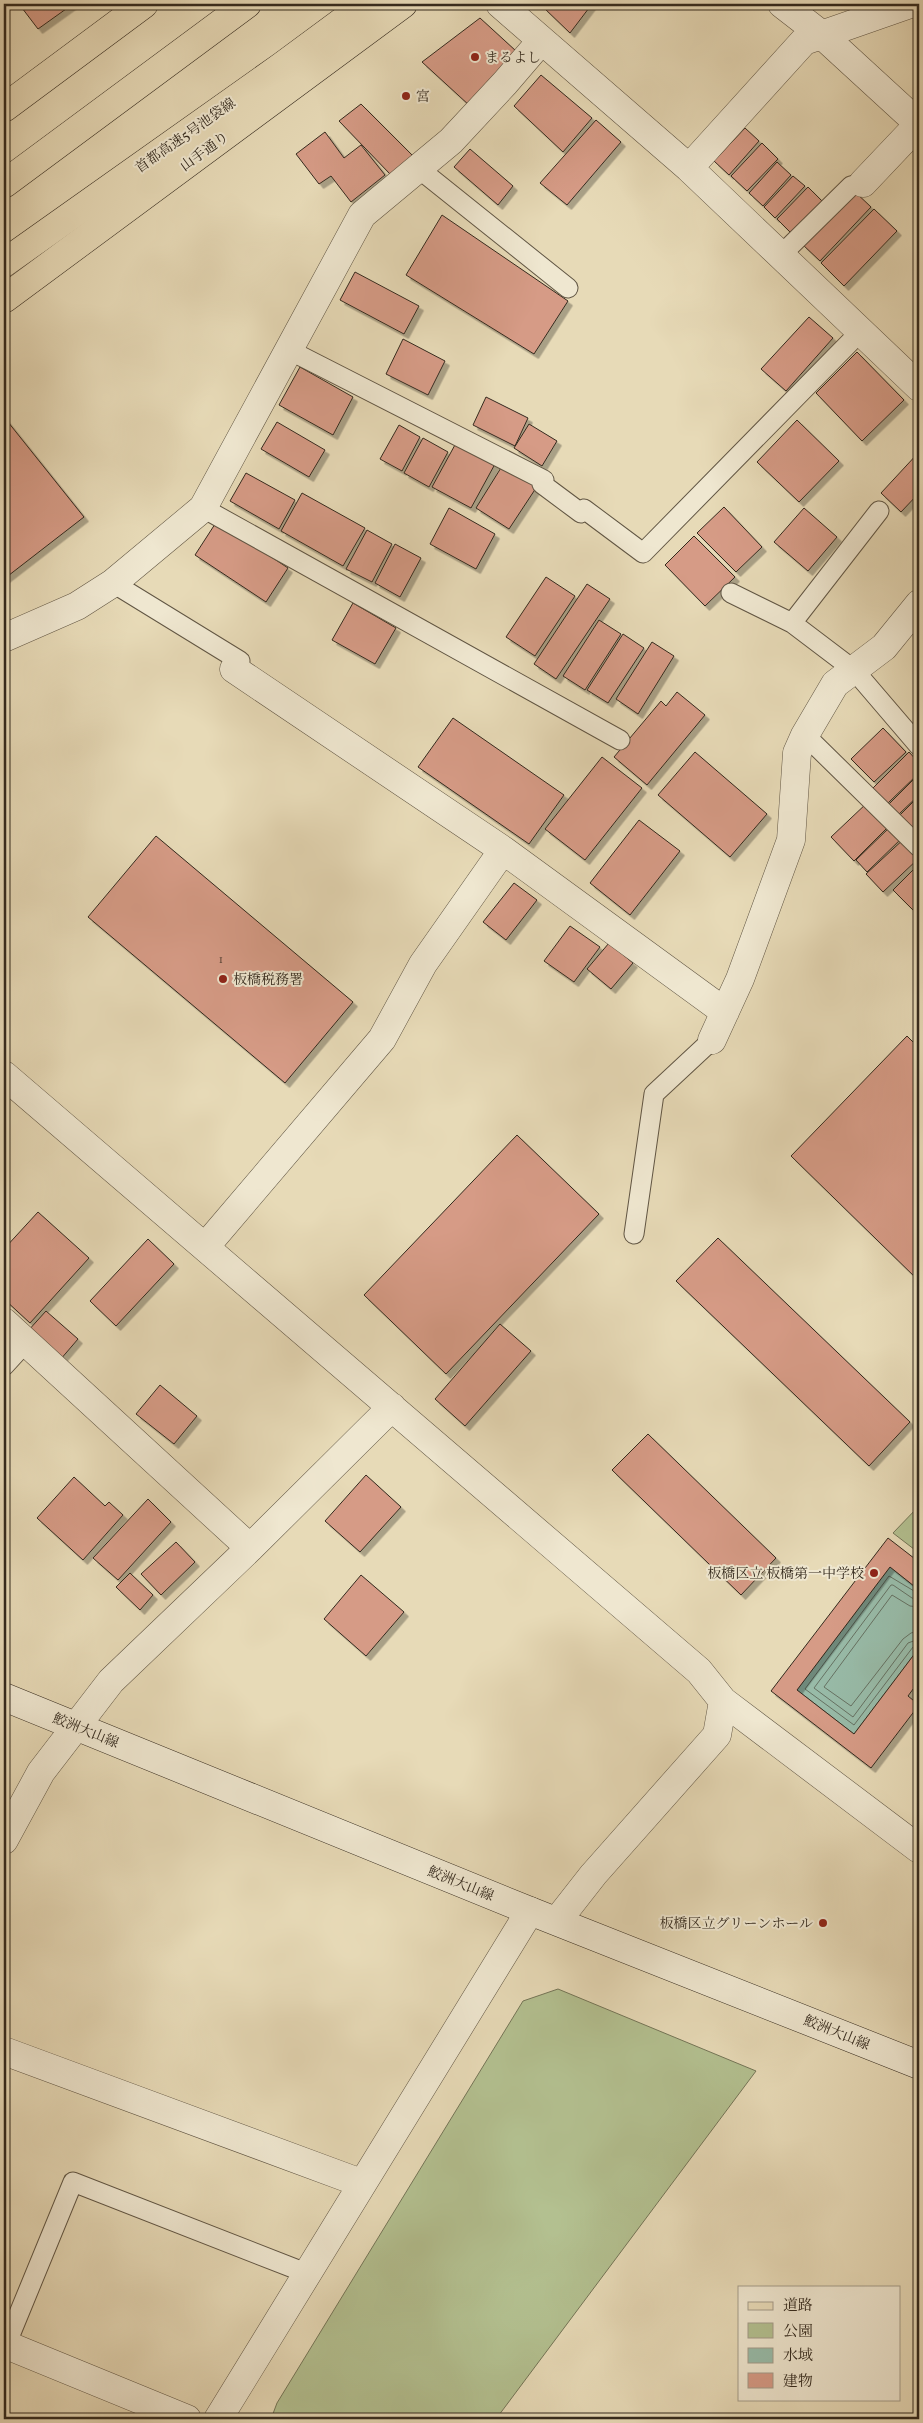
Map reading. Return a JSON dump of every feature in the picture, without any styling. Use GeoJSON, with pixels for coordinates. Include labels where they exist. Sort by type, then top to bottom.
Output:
{"type":"FeatureCollection","features":[{"type":"Feature","properties":{"kind":"main road"},"geometry":{"type":"LineString","coordinates":[[4,108],[144,4]]}},
{"type":"Feature","properties":{"kind":"main road"},"geometry":{"type":"LineString","coordinates":[[4,184],[247,4]]}},
{"type":"Feature","properties":{"kind":"main road","name":"首都高速5号池袋線"},"geometry":{"type":"LineString","coordinates":[[4,248],[349,4]]}},
{"type":"Feature","properties":{"kind":"main road","name":"首都高速5号池袋線"},"geometry":{"type":"LineString","coordinates":[[4,263],[282,66],[366,4]]}},
{"type":"Feature","properties":{"kind":"main road","name":"山手通り"},"geometry":{"type":"LineString","coordinates":[[4,299],[403,4]]}},
{"type":"Feature","properties":{"kind":"street"},"geometry":{"type":"LineString","coordinates":[[500,4],[689,168],[919,387]]}},
{"type":"Feature","properties":{"kind":"street"},"geometry":{"type":"LineString","coordinates":[[782,4],[822,35],[919,124],[863,183]]}},
{"type":"Feature","properties":{"kind":"street"},"geometry":{"type":"LineString","coordinates":[[689,168],[804,42],[910,4]]}},
{"type":"Feature","properties":{"kind":"street"},"geometry":{"type":"LineString","coordinates":[[4,638],[77,606],[113,583],[203,508],[362,215],[451,141],[541,41]]}},
{"type":"Feature","properties":{"kind":"street"},"geometry":{"type":"LineString","coordinates":[[712,1040],[740,979],[791,840],[797,753],[805,734],[835,684],[884,647],[919,604]]}},
{"type":"Feature","properties":{"kind":"street"},"geometry":{"type":"LineString","coordinates":[[234,669],[503,850],[725,1012]]}},
{"type":"Feature","properties":{"kind":"street"},"geometry":{"type":"LineString","coordinates":[[205,1247],[382,1039],[423,964],[503,850]]}},
{"type":"Feature","properties":{"kind":"street"},"geometry":{"type":"LineString","coordinates":[[7,1081],[205,1247],[699,1672],[724,1701],[919,1849]]}},
{"type":"Feature","properties":{"kind":"street"},"geometry":{"type":"LineString","coordinates":[[4,1322],[250,1548]]}},
{"type":"Feature","properties":{"kind":"street"},"geometry":{"type":"LineString","coordinates":[[4,1840],[41,1772],[111,1681],[250,1548],[392,1407]]}},
{"type":"Feature","properties":{"kind":"street","name":"鮫洲大山線"},"geometry":{"type":"LineString","coordinates":[[4,1697],[530,1911],[919,2065]]}},
{"type":"Feature","properties":{"kind":"street"},"geometry":{"type":"LineString","coordinates":[[557,1921],[593,1875],[717,1735],[724,1701]]}},
{"type":"Feature","properties":{"kind":"street"},"geometry":{"type":"LineString","coordinates":[[218,2419],[361,2183],[530,1911]]}},
{"type":"Feature","properties":{"kind":"street"},"geometry":{"type":"LineString","coordinates":[[4,2051],[361,2183]]}},
{"type":"Feature","properties":{"kind":"street"},"geometry":{"type":"LineString","coordinates":[[5,2344],[187,2419]]}},
{"type":"Feature","properties":{"kind":"lane"},"geometry":{"type":"LineString","coordinates":[[418,168],[568,288]]}},
{"type":"Feature","properties":{"kind":"lane"},"geometry":{"type":"LineString","coordinates":[[781,255],[851,186],[863,183]]}},
{"type":"Feature","properties":{"kind":"lane"},"geometry":{"type":"LineString","coordinates":[[289,350],[544,480],[542,484],[581,513],[584,509],[643,553],[860,331]]}},
{"type":"Feature","properties":{"kind":"lane"},"geometry":{"type":"LineString","coordinates":[[203,508],[620,740]]}},
{"type":"Feature","properties":{"kind":"lane"},"geometry":{"type":"LineString","coordinates":[[792,623],[879,511]]}},
{"type":"Feature","properties":{"kind":"lane"},"geometry":{"type":"LineString","coordinates":[[113,583],[240,661],[234,669]]}},
{"type":"Feature","properties":{"kind":"lane"},"geometry":{"type":"LineString","coordinates":[[731,593],[792,623],[854,670],[919,746]]}},
{"type":"Feature","properties":{"kind":"lane"},"geometry":{"type":"LineString","coordinates":[[805,734],[919,847]]}},
{"type":"Feature","properties":{"kind":"lane"},"geometry":{"type":"LineString","coordinates":[[634,1234],[654,1094],[712,1040]]}},
{"type":"Feature","properties":{"kind":"lane"},"geometry":{"type":"LineString","coordinates":[[4,1366],[26,1342]]}},
{"type":"Feature","properties":{"kind":"lane"},"geometry":{"type":"LineString","coordinates":[[5,2344],[73,2182],[306,2273]]}},
{"type":"Feature","properties":{"kind":"green space"},"geometry":{"type":"Polygon","coordinates":[[[919,1506],[919,1553],[893,1533],[919,1506]]]}},
{"type":"Feature","properties":{"kind":"green space"},"geometry":{"type":"Polygon","coordinates":[[[558,1989],[756,2071],[496,2419],[271,2419],[277,2403],[523,2001],[558,1989]]]}},
{"type":"Feature","properties":{"kind":"water"},"geometry":{"type":"Polygon","coordinates":[[[890,1567],[919,1590],[919,1648],[854,1734],[797,1690],[890,1567]]]}},
{"type":"Feature","properties":{"kind":"building"},"geometry":{"type":"Polygon","coordinates":[[[19,4],[73,4],[38,29],[19,4]]]}},
{"type":"Feature","properties":{"kind":"building"},"geometry":{"type":"Polygon","coordinates":[[[545,4],[592,4],[570,33],[543,7],[545,4]]]}},
{"type":"Feature","properties":{"kind":"building"},"geometry":{"type":"Polygon","coordinates":[[[480,18],[516,51],[470,106],[422,62],[480,18]]]}},
{"type":"Feature","properties":{"kind":"building"},"geometry":{"type":"Polygon","coordinates":[[[541,75],[592,118],[563,152],[514,106],[541,75]]]}},
{"type":"Feature","properties":{"kind":"building"},"geometry":{"type":"Polygon","coordinates":[[[361,104],[415,158],[390,174],[339,121],[361,104]]]}},
{"type":"Feature","properties":{"kind":"building"},"geometry":{"type":"Polygon","coordinates":[[[596,120],[621,142],[567,205],[540,183],[596,120]]]}},
{"type":"Feature","properties":{"kind":"building"},"geometry":{"type":"Polygon","coordinates":[[[745,128],[759,141],[729,175],[714,161],[745,128]]]}},
{"type":"Feature","properties":{"kind":"building"},"geometry":{"type":"Polygon","coordinates":[[[325,132],[344,158],[361,145],[385,175],[351,202],[331,176],[319,184],[296,154],[325,132]]]}},
{"type":"Feature","properties":{"kind":"building"},"geometry":{"type":"Polygon","coordinates":[[[762,143],[778,159],[747,191],[731,176],[762,143]]]}},
{"type":"Feature","properties":{"kind":"building"},"geometry":{"type":"Polygon","coordinates":[[[470,149],[513,186],[498,205],[454,167],[470,149]]]}},
{"type":"Feature","properties":{"kind":"building"},"geometry":{"type":"Polygon","coordinates":[[[777,162],[791,175],[763,206],[749,193],[777,162]]]}},
{"type":"Feature","properties":{"kind":"building"},"geometry":{"type":"Polygon","coordinates":[[[793,176],[805,186],[775,218],[764,207],[793,176]]]}},
{"type":"Feature","properties":{"kind":"building"},"geometry":{"type":"Polygon","coordinates":[[[808,187],[825,204],[794,236],[777,219],[808,187]]]}},
{"type":"Feature","properties":{"kind":"building"},"geometry":{"type":"Polygon","coordinates":[[[853,190],[871,207],[820,261],[802,244],[853,190]]]}},
{"type":"Feature","properties":{"kind":"building"},"geometry":{"type":"Polygon","coordinates":[[[874,209],[897,231],[844,286],[821,263],[874,209]]]}},
{"type":"Feature","properties":{"kind":"building"},"geometry":{"type":"Polygon","coordinates":[[[442,215],[568,301],[534,354],[406,275],[442,215]]]}},
{"type":"Feature","properties":{"kind":"building"},"geometry":{"type":"Polygon","coordinates":[[[355,272],[419,306],[404,334],[340,300],[355,272]]]}},
{"type":"Feature","properties":{"kind":"building"},"geometry":{"type":"Polygon","coordinates":[[[809,317],[833,338],[786,391],[761,369],[809,317]]]}},
{"type":"Feature","properties":{"kind":"building"},"geometry":{"type":"Polygon","coordinates":[[[403,339],[445,361],[428,395],[386,374],[403,339]]]}},
{"type":"Feature","properties":{"kind":"building"},"geometry":{"type":"Polygon","coordinates":[[[857,352],[904,400],[862,441],[816,393],[857,352]]]}},
{"type":"Feature","properties":{"kind":"building"},"geometry":{"type":"Polygon","coordinates":[[[300,367],[353,397],[333,435],[279,405],[300,367]]]}},
{"type":"Feature","properties":{"kind":"building"},"geometry":{"type":"Polygon","coordinates":[[[486,397],[528,418],[515,446],[473,425],[486,397]]]}},
{"type":"Feature","properties":{"kind":"building"},"geometry":{"type":"Polygon","coordinates":[[[4,417],[84,517],[4,579],[4,417]]]}},
{"type":"Feature","properties":{"kind":"building"},"geometry":{"type":"Polygon","coordinates":[[[797,420],[839,461],[799,502],[757,462],[797,420]]]}},
{"type":"Feature","properties":{"kind":"building"},"geometry":{"type":"Polygon","coordinates":[[[277,422],[325,450],[309,477],[261,449],[277,422]]]}},
{"type":"Feature","properties":{"kind":"building"},"geometry":{"type":"Polygon","coordinates":[[[529,424],[557,441],[542,466],[514,448],[529,424]]]}},
{"type":"Feature","properties":{"kind":"building"},"geometry":{"type":"Polygon","coordinates":[[[399,425],[420,437],[402,471],[380,459],[399,425]]]}},
{"type":"Feature","properties":{"kind":"building"},"geometry":{"type":"Polygon","coordinates":[[[423,438],[448,452],[429,487],[404,473],[423,438]]]}},
{"type":"Feature","properties":{"kind":"building"},"geometry":{"type":"Polygon","coordinates":[[[456,443],[495,464],[471,508],[432,487],[456,443]]]}},
{"type":"Feature","properties":{"kind":"building"},"geometry":{"type":"Polygon","coordinates":[[[919,452],[919,493],[901,512],[881,493],[919,452]]]}},
{"type":"Feature","properties":{"kind":"building"},"geometry":{"type":"Polygon","coordinates":[[[504,463],[538,485],[509,529],[476,508],[504,463]]]}},
{"type":"Feature","properties":{"kind":"building"},"geometry":{"type":"Polygon","coordinates":[[[246,473],[295,500],[279,529],[230,501],[246,473]]]}},
{"type":"Feature","properties":{"kind":"building"},"geometry":{"type":"Polygon","coordinates":[[[302,493],[365,528],[343,566],[281,531],[302,493]]]}},
{"type":"Feature","properties":{"kind":"building"},"geometry":{"type":"Polygon","coordinates":[[[724,507],[762,547],[736,572],[697,533],[724,507]]]}},
{"type":"Feature","properties":{"kind":"building"},"geometry":{"type":"Polygon","coordinates":[[[449,508],[495,534],[476,569],[430,544],[449,508]]]}},
{"type":"Feature","properties":{"kind":"building"},"geometry":{"type":"Polygon","coordinates":[[[804,508],[837,537],[808,571],[774,542],[804,508]]]}},
{"type":"Feature","properties":{"kind":"building"},"geometry":{"type":"Polygon","coordinates":[[[217,521],[288,568],[266,602],[195,555],[217,521]]]}},
{"type":"Feature","properties":{"kind":"building"},"geometry":{"type":"Polygon","coordinates":[[[367,530],[392,544],[372,582],[346,569],[367,530]]]}},
{"type":"Feature","properties":{"kind":"building"},"geometry":{"type":"Polygon","coordinates":[[[694,536],[735,577],[705,606],[665,565],[694,536]]]}},
{"type":"Feature","properties":{"kind":"building"},"geometry":{"type":"Polygon","coordinates":[[[395,544],[421,558],[400,597],[375,583],[395,544]]]}},
{"type":"Feature","properties":{"kind":"building"},"geometry":{"type":"Polygon","coordinates":[[[546,577],[575,596],[535,656],[506,637],[546,577]]]}},
{"type":"Feature","properties":{"kind":"building"},"geometry":{"type":"Polygon","coordinates":[[[587,584],[610,599],[556,679],[534,664],[587,584]]]}},
{"type":"Feature","properties":{"kind":"building"},"geometry":{"type":"Polygon","coordinates":[[[353,603],[396,628],[375,664],[332,640],[353,603]]]}},
{"type":"Feature","properties":{"kind":"building"},"geometry":{"type":"Polygon","coordinates":[[[599,620],[621,634],[585,690],[563,676],[599,620]]]}},
{"type":"Feature","properties":{"kind":"building"},"geometry":{"type":"Polygon","coordinates":[[[623,634],[644,648],[608,703],[587,690],[623,634]]]}},
{"type":"Feature","properties":{"kind":"building"},"geometry":{"type":"Polygon","coordinates":[[[652,642],[674,656],[638,714],[616,699],[652,642]]]}},
{"type":"Feature","properties":{"kind":"building"},"geometry":{"type":"Polygon","coordinates":[[[677,692],[705,715],[647,785],[614,757],[661,701],[666,706],[677,692]]]}},
{"type":"Feature","properties":{"kind":"building"},"geometry":{"type":"Polygon","coordinates":[[[453,718],[564,795],[529,844],[418,767],[453,718]]]}},
{"type":"Feature","properties":{"kind":"building"},"geometry":{"type":"Polygon","coordinates":[[[883,728],[906,752],[874,782],[851,759],[883,728]]]}},
{"type":"Feature","properties":{"kind":"building"},"geometry":{"type":"Polygon","coordinates":[[[695,752],[767,814],[730,857],[658,795],[695,752]]]}},
{"type":"Feature","properties":{"kind":"building"},"geometry":{"type":"Polygon","coordinates":[[[909,752],[919,763],[919,773],[888,803],[873,788],[909,752]]]}},
{"type":"Feature","properties":{"kind":"building"},"geometry":{"type":"Polygon","coordinates":[[[602,757],[642,788],[585,860],[545,829],[602,757]]]}},
{"type":"Feature","properties":{"kind":"building"},"geometry":{"type":"Polygon","coordinates":[[[919,774],[919,795],[899,814],[889,804],[919,774]]]}},
{"type":"Feature","properties":{"kind":"building"},"geometry":{"type":"Polygon","coordinates":[[[919,796],[919,834],[900,815],[919,796]]]}},
{"type":"Feature","properties":{"kind":"building"},"geometry":{"type":"Polygon","coordinates":[[[868,802],[890,825],[854,861],[831,837],[868,802]]]}},
{"type":"Feature","properties":{"kind":"building"},"geometry":{"type":"Polygon","coordinates":[[[639,820],[680,851],[630,915],[590,883],[639,820]]]}},
{"type":"Feature","properties":{"kind":"building"},"geometry":{"type":"Polygon","coordinates":[[[891,826],[903,837],[867,872],[856,860],[891,826]]]}},
{"type":"Feature","properties":{"kind":"building"},"geometry":{"type":"Polygon","coordinates":[[[156,836],[353,1002],[285,1083],[88,917],[156,836]]]}},
{"type":"Feature","properties":{"kind":"building"},"geometry":{"type":"Polygon","coordinates":[[[906,837],[919,852],[919,858],[883,892],[866,874],[906,837]]]}},
{"type":"Feature","properties":{"kind":"building"},"geometry":{"type":"Polygon","coordinates":[[[919,864],[919,913],[917,914],[893,890],[919,864]]]}},
{"type":"Feature","properties":{"kind":"building"},"geometry":{"type":"Polygon","coordinates":[[[514,883],[537,900],[506,940],[483,922],[514,883]]]}},
{"type":"Feature","properties":{"kind":"building"},"geometry":{"type":"Polygon","coordinates":[[[570,926],[600,947],[574,982],[544,961],[570,926]]]}},
{"type":"Feature","properties":{"kind":"building"},"geometry":{"type":"Polygon","coordinates":[[[609,943],[633,963],[611,989],[587,969],[609,943]]]}},
{"type":"Feature","properties":{"kind":"building"},"geometry":{"type":"Polygon","coordinates":[[[907,1036],[919,1048],[919,1281],[791,1156],[907,1036]]]}},
{"type":"Feature","properties":{"kind":"building"},"geometry":{"type":"Polygon","coordinates":[[[517,1135],[599,1214],[446,1374],[364,1295],[517,1135]]]}},
{"type":"Feature","properties":{"kind":"building"},"geometry":{"type":"Polygon","coordinates":[[[38,1212],[89,1258],[30,1323],[4,1299],[4,1249],[38,1212]]]}},
{"type":"Feature","properties":{"kind":"building"},"geometry":{"type":"Polygon","coordinates":[[[718,1238],[910,1422],[869,1466],[676,1281],[718,1238]]]}},
{"type":"Feature","properties":{"kind":"building"},"geometry":{"type":"Polygon","coordinates":[[[148,1239],[174,1264],[116,1326],[90,1301],[148,1239]]]}},
{"type":"Feature","properties":{"kind":"building"},"geometry":{"type":"Polygon","coordinates":[[[46,1311],[78,1339],[60,1360],[27,1332],[46,1311]]]}},
{"type":"Feature","properties":{"kind":"building"},"geometry":{"type":"Polygon","coordinates":[[[500,1324],[531,1351],[465,1426],[435,1399],[500,1324]]]}},
{"type":"Feature","properties":{"kind":"building"},"geometry":{"type":"Polygon","coordinates":[[[160,1385],[197,1416],[174,1444],[136,1414],[160,1385]]]}},
{"type":"Feature","properties":{"kind":"building"},"geometry":{"type":"Polygon","coordinates":[[[648,1434],[776,1558],[741,1595],[612,1470],[648,1434]]]}},
{"type":"Feature","properties":{"kind":"building"},"geometry":{"type":"Polygon","coordinates":[[[366,1475],[401,1507],[360,1552],[325,1521],[366,1475]]]}},
{"type":"Feature","properties":{"kind":"building"},"geometry":{"type":"Polygon","coordinates":[[[74,1477],[105,1506],[109,1502],[123,1515],[83,1560],[37,1518],[74,1477]]]}},
{"type":"Feature","properties":{"kind":"building"},"geometry":{"type":"Polygon","coordinates":[[[148,1499],[171,1522],[118,1580],[93,1558],[148,1499]]]}},
{"type":"Feature","properties":{"kind":"building"},"geometry":{"type":"Polygon","coordinates":[[[888,1538],[919,1562],[919,1590],[890,1567],[797,1690],[854,1734],[919,1648],[919,1681],[908,1696],[919,1705],[871,1768],[771,1691],[888,1538]]]}},
{"type":"Feature","properties":{"kind":"building"},"geometry":{"type":"Polygon","coordinates":[[[176,1542],[195,1562],[161,1595],[141,1574],[176,1542]]]}},
{"type":"Feature","properties":{"kind":"building"},"geometry":{"type":"Polygon","coordinates":[[[130,1573],[153,1595],[140,1610],[116,1587],[130,1573]]]}},
{"type":"Feature","properties":{"kind":"building"},"geometry":{"type":"Polygon","coordinates":[[[361,1575],[404,1612],[366,1656],[324,1619],[361,1575]]]}},
{"type":"Feature","properties":{"kind":"place","name":"まるよし"},"geometry":{"type":"Point","coordinates":[475,57]}},
{"type":"Feature","properties":{"kind":"place","name":"宮"},"geometry":{"type":"Point","coordinates":[406,96]}},
{"type":"Feature","properties":{"kind":"place","name":"板橋税務署"},"geometry":{"type":"Point","coordinates":[223,979]}},
{"type":"Feature","properties":{"kind":"place","name":"板橋区立 板橋第一中学校"},"geometry":{"type":"Point","coordinates":[874,1573]}},
{"type":"Feature","properties":{"kind":"place","name":"板橋区立グリーンホール"},"geometry":{"type":"Point","coordinates":[823,1923]}}]}
